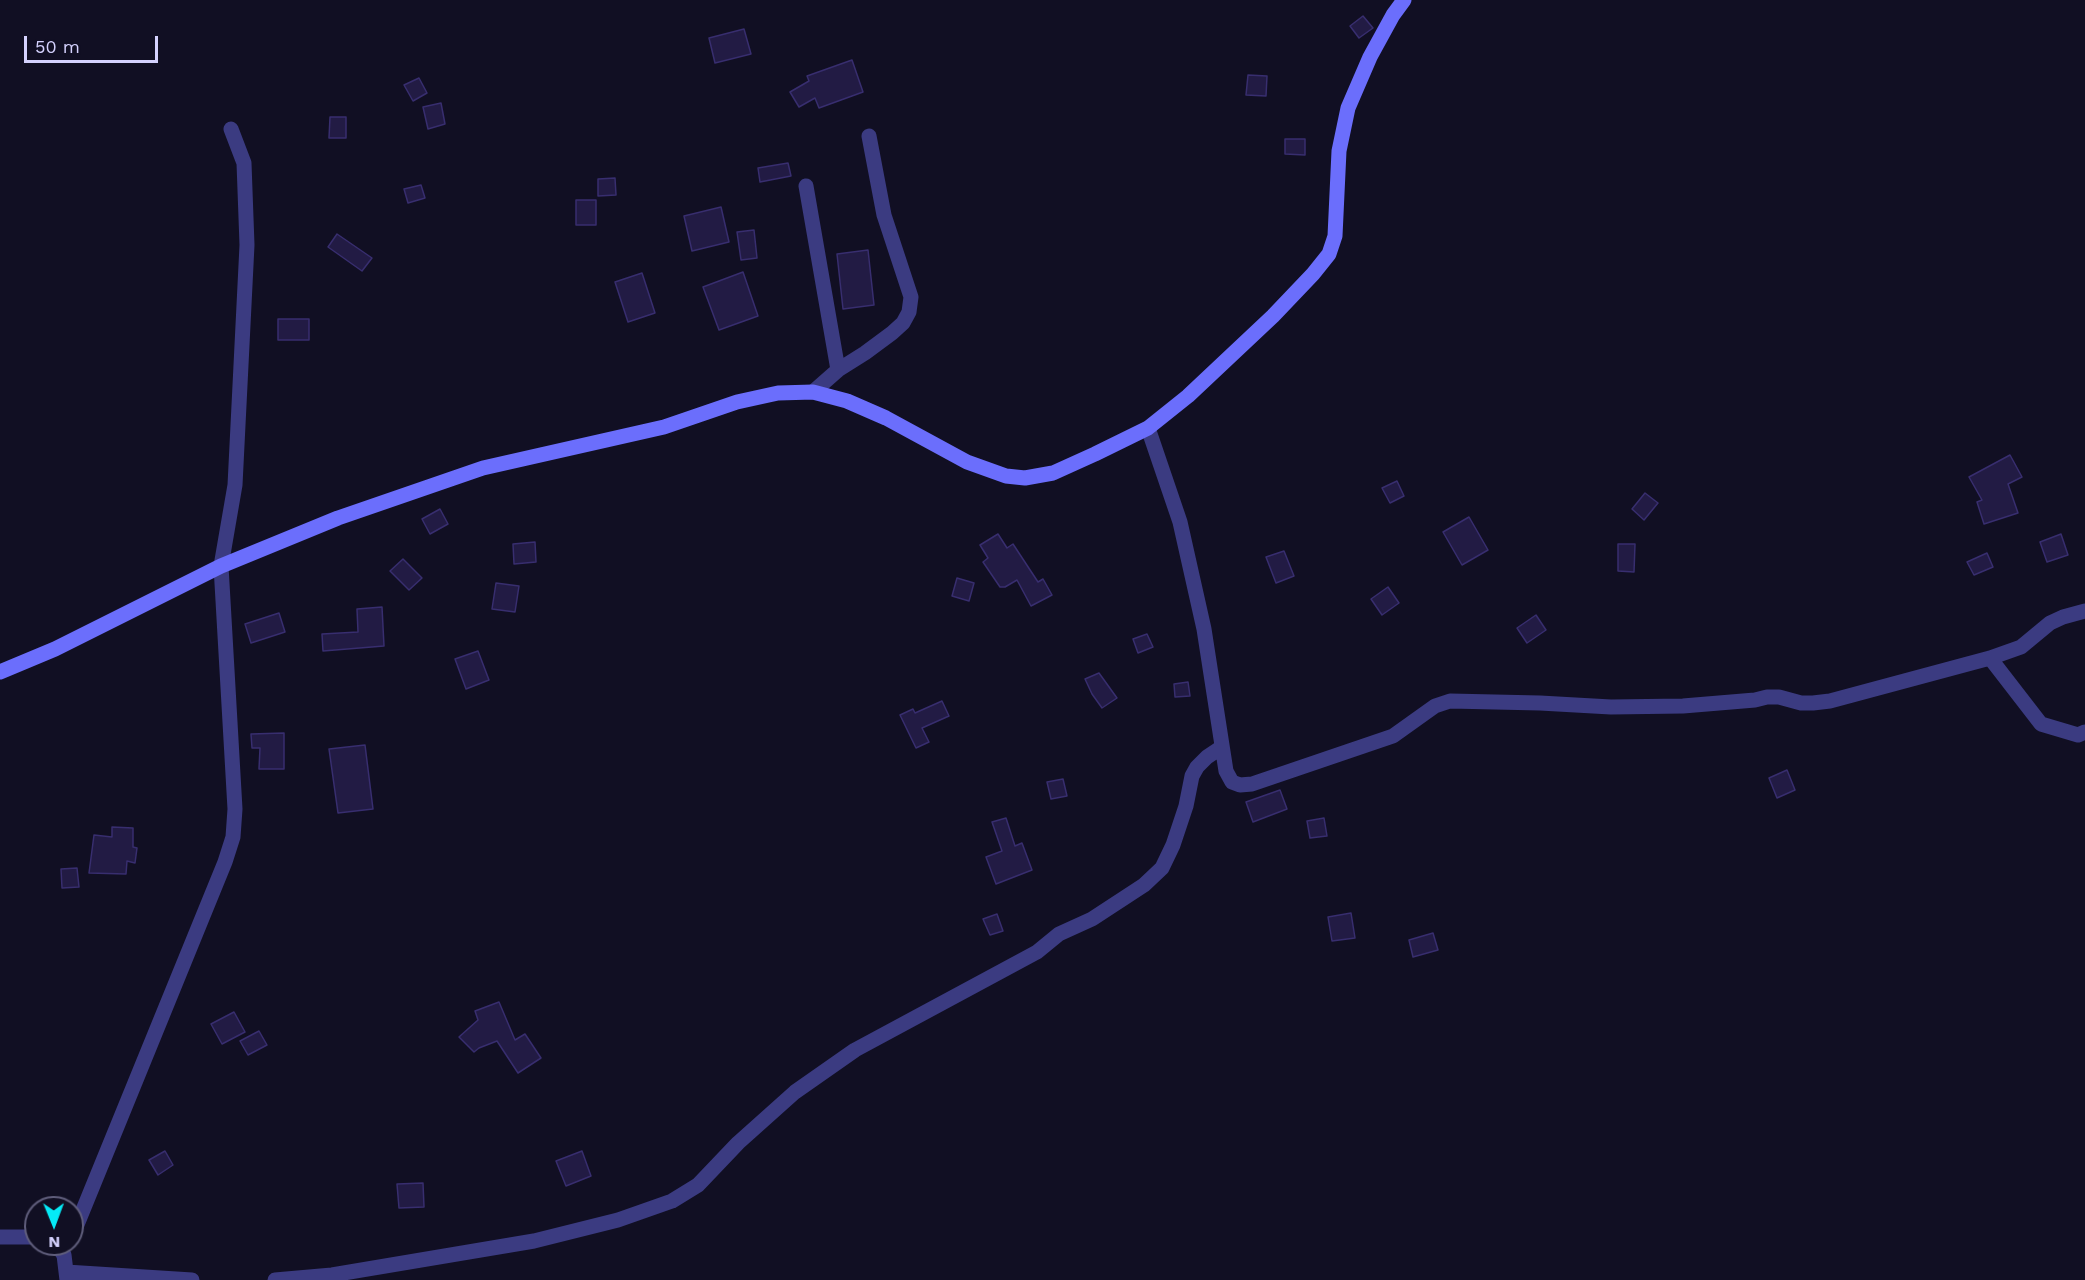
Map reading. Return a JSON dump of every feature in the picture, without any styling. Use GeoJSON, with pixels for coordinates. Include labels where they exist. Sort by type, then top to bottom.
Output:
{"type":"FeatureCollection","features":[{"type":"Feature","properties":{"kind":"street"},"geometry":{"type":"LineString","coordinates":[[0,672],[55,649],[221,566],[338,518],[483,468],[664,427],[737,402],[778,393],[813,392],[847,401],[886,418],[967,462],[1006,476],[1025,478],[1053,473],[1148,428],[1188,396],[1273,316],[1329,254],[1335,236],[1339,151],[1348,108],[1370,57],[1404,0]]}},
{"type":"Feature","properties":{"kind":"street"},"geometry":{"type":"LineString","coordinates":[[84,1208],[146,1061],[233,837],[235,809],[221,566],[236,485],[247,245],[244,163],[231,129]]}},
{"type":"Feature","properties":{"kind":"street"},"geometry":{"type":"LineString","coordinates":[[813,392],[838,370],[892,333],[903,323],[909,312],[911,297],[884,215],[869,136]]}},
{"type":"Feature","properties":{"kind":"street"},"geometry":{"type":"LineString","coordinates":[[806,186],[838,370]]}},
{"type":"Feature","properties":{"kind":"street"},"geometry":{"type":"LineString","coordinates":[[1148,428],[1180,522],[1204,629],[1226,771],[1232,783],[1240,785],[1252,784],[1394,736],[1435,706],[1450,701],[1632,707],[1683,706],[1767,697],[1813,703],[1830,701],[1990,658],[2021,647],[2050,623],[2063,616],[2085,611]]}},
{"type":"Feature","properties":{"kind":"street"},"geometry":{"type":"LineString","coordinates":[[1990,658],[2041,724],[2078,735],[2085,732]]}},
{"type":"Feature","properties":{"kind":"street"},"geometry":{"type":"LineString","coordinates":[[275,1280],[332,1275],[534,1241],[618,1220],[672,1201],[699,1185],[738,1143],[795,1092],[855,1050],[1037,952],[1059,934],[1092,919],[1144,885],[1162,868],[1173,845],[1186,806],[1192,776],[1197,767],[1222,747]]}},
{"type":"Feature","properties":{"kind":"street"},"geometry":{"type":"LineString","coordinates":[[0,1237],[24,1237]]}},
{"type":"Feature","properties":{"kind":"street"},"geometry":{"type":"LineString","coordinates":[[64,1256],[67,1276],[192,1280]]}},
{"type":"Feature","properties":{"kind":"building"},"geometry":{"type":"Polygon","coordinates":[[[1363,16],[1373,28],[1359,38],[1350,26],[1363,16]]]}},
{"type":"Feature","properties":{"kind":"building"},"geometry":{"type":"Polygon","coordinates":[[[744,29],[751,54],[715,63],[709,38],[744,29]]]}},
{"type":"Feature","properties":{"kind":"building"},"geometry":{"type":"Polygon","coordinates":[[[852,60],[863,92],[819,108],[815,98],[799,107],[790,92],[809,81],[807,76],[852,60]]]}},
{"type":"Feature","properties":{"kind":"building"},"geometry":{"type":"Polygon","coordinates":[[[1248,75],[1267,76],[1266,96],[1246,95],[1248,75]]]}},
{"type":"Feature","properties":{"kind":"building"},"geometry":{"type":"Polygon","coordinates":[[[419,78],[427,93],[413,101],[404,85],[419,78]]]}},
{"type":"Feature","properties":{"kind":"building"},"geometry":{"type":"Polygon","coordinates":[[[441,103],[445,124],[428,129],[423,107],[441,103]]]}},
{"type":"Feature","properties":{"kind":"building"},"geometry":{"type":"Polygon","coordinates":[[[330,117],[346,117],[346,138],[329,138],[330,117]]]}},
{"type":"Feature","properties":{"kind":"building"},"geometry":{"type":"Polygon","coordinates":[[[1285,139],[1305,139],[1305,155],[1285,154],[1285,139]]]}},
{"type":"Feature","properties":{"kind":"building"},"geometry":{"type":"Polygon","coordinates":[[[788,163],[791,176],[760,182],[758,168],[788,163]]]}},
{"type":"Feature","properties":{"kind":"building"},"geometry":{"type":"Polygon","coordinates":[[[615,178],[616,195],[598,196],[598,179],[615,178]]]}},
{"type":"Feature","properties":{"kind":"building"},"geometry":{"type":"Polygon","coordinates":[[[421,185],[425,198],[408,203],[404,189],[421,185]]]}},
{"type":"Feature","properties":{"kind":"building"},"geometry":{"type":"Polygon","coordinates":[[[576,200],[596,200],[596,225],[576,225],[576,200]]]}},
{"type":"Feature","properties":{"kind":"building"},"geometry":{"type":"Polygon","coordinates":[[[721,207],[729,242],[692,251],[684,216],[721,207]]]}},
{"type":"Feature","properties":{"kind":"building"},"geometry":{"type":"Polygon","coordinates":[[[754,230],[757,258],[741,260],[737,232],[754,230]]]}},
{"type":"Feature","properties":{"kind":"building"},"geometry":{"type":"Polygon","coordinates":[[[337,234],[372,258],[362,271],[328,247],[337,234]]]}},
{"type":"Feature","properties":{"kind":"building"},"geometry":{"type":"Polygon","coordinates":[[[868,250],[874,305],[843,309],[837,254],[868,250]]]}},
{"type":"Feature","properties":{"kind":"building"},"geometry":{"type":"Polygon","coordinates":[[[743,272],[758,316],[719,330],[703,287],[743,272]]]}},
{"type":"Feature","properties":{"kind":"building"},"geometry":{"type":"Polygon","coordinates":[[[642,273],[655,313],[628,322],[615,282],[642,273]]]}},
{"type":"Feature","properties":{"kind":"building"},"geometry":{"type":"Polygon","coordinates":[[[278,319],[309,319],[309,340],[278,340],[278,319]]]}},
{"type":"Feature","properties":{"kind":"building"},"geometry":{"type":"Polygon","coordinates":[[[2010,455],[2022,477],[2008,484],[2018,513],[1984,524],[1977,502],[1982,500],[1969,477],[2010,455]]]}},
{"type":"Feature","properties":{"kind":"building"},"geometry":{"type":"Polygon","coordinates":[[[1397,481],[1404,496],[1390,503],[1382,488],[1397,481]]]}},
{"type":"Feature","properties":{"kind":"building"},"geometry":{"type":"Polygon","coordinates":[[[1645,493],[1658,503],[1644,520],[1632,509],[1645,493]]]}},
{"type":"Feature","properties":{"kind":"building"},"geometry":{"type":"Polygon","coordinates":[[[440,509],[448,524],[430,534],[422,519],[440,509]]]}},
{"type":"Feature","properties":{"kind":"building"},"geometry":{"type":"Polygon","coordinates":[[[1469,517],[1488,550],[1462,565],[1443,532],[1469,517]]]}},
{"type":"Feature","properties":{"kind":"building"},"geometry":{"type":"Polygon","coordinates":[[[998,534],[1007,548],[1013,544],[1038,582],[1043,579],[1052,595],[1031,606],[1017,580],[1005,587],[1000,587],[983,562],[988,558],[980,545],[998,534]]]}},
{"type":"Feature","properties":{"kind":"building"},"geometry":{"type":"Polygon","coordinates":[[[2061,534],[2068,555],[2047,562],[2040,542],[2061,534]]]}},
{"type":"Feature","properties":{"kind":"building"},"geometry":{"type":"Polygon","coordinates":[[[535,542],[536,562],[514,564],[513,544],[535,542]]]}},
{"type":"Feature","properties":{"kind":"building"},"geometry":{"type":"Polygon","coordinates":[[[1618,544],[1635,544],[1634,572],[1618,571],[1618,544]]]}},
{"type":"Feature","properties":{"kind":"building"},"geometry":{"type":"Polygon","coordinates":[[[1284,551],[1294,576],[1276,583],[1266,557],[1284,551]]]}},
{"type":"Feature","properties":{"kind":"building"},"geometry":{"type":"Polygon","coordinates":[[[1987,553],[1993,567],[1974,575],[1967,562],[1987,553]]]}},
{"type":"Feature","properties":{"kind":"building"},"geometry":{"type":"Polygon","coordinates":[[[403,559],[422,578],[409,590],[390,571],[403,559]]]}},
{"type":"Feature","properties":{"kind":"building"},"geometry":{"type":"Polygon","coordinates":[[[957,578],[974,583],[969,601],[952,596],[957,578]]]}},
{"type":"Feature","properties":{"kind":"building"},"geometry":{"type":"Polygon","coordinates":[[[496,583],[519,586],[515,612],[492,609],[496,583]]]}},
{"type":"Feature","properties":{"kind":"building"},"geometry":{"type":"Polygon","coordinates":[[[1388,587],[1399,603],[1382,615],[1371,599],[1388,587]]]}},
{"type":"Feature","properties":{"kind":"building"},"geometry":{"type":"Polygon","coordinates":[[[382,607],[384,646],[323,651],[322,634],[358,632],[357,609],[382,607]]]}},
{"type":"Feature","properties":{"kind":"building"},"geometry":{"type":"Polygon","coordinates":[[[279,613],[285,632],[251,643],[245,624],[279,613]]]}},
{"type":"Feature","properties":{"kind":"building"},"geometry":{"type":"Polygon","coordinates":[[[1536,615],[1546,630],[1527,643],[1517,628],[1536,615]]]}},
{"type":"Feature","properties":{"kind":"building"},"geometry":{"type":"Polygon","coordinates":[[[1147,634],[1153,647],[1138,653],[1133,639],[1147,634]]]}},
{"type":"Feature","properties":{"kind":"building"},"geometry":{"type":"Polygon","coordinates":[[[478,651],[489,680],[466,689],[455,659],[478,651]]]}},
{"type":"Feature","properties":{"kind":"building"},"geometry":{"type":"Polygon","coordinates":[[[1099,673],[1117,698],[1102,708],[1085,679],[1099,673]]]}},
{"type":"Feature","properties":{"kind":"building"},"geometry":{"type":"Polygon","coordinates":[[[1188,682],[1190,696],[1175,697],[1174,684],[1188,682]]]}},
{"type":"Feature","properties":{"kind":"building"},"geometry":{"type":"Polygon","coordinates":[[[942,701],[949,716],[922,728],[929,742],[916,748],[900,715],[913,709],[915,713],[942,701]]]}},
{"type":"Feature","properties":{"kind":"building"},"geometry":{"type":"Polygon","coordinates":[[[284,733],[284,769],[259,769],[260,748],[252,748],[251,734],[284,733]]]}},
{"type":"Feature","properties":{"kind":"building"},"geometry":{"type":"Polygon","coordinates":[[[365,745],[373,809],[338,813],[329,749],[365,745]]]}},
{"type":"Feature","properties":{"kind":"building"},"geometry":{"type":"Polygon","coordinates":[[[1787,770],[1795,790],[1777,798],[1769,778],[1787,770]]]}},
{"type":"Feature","properties":{"kind":"building"},"geometry":{"type":"Polygon","coordinates":[[[1063,779],[1067,796],[1051,799],[1047,782],[1063,779]]]}},
{"type":"Feature","properties":{"kind":"building"},"geometry":{"type":"Polygon","coordinates":[[[1280,790],[1287,809],[1253,822],[1246,802],[1280,790]]]}},
{"type":"Feature","properties":{"kind":"building"},"geometry":{"type":"Polygon","coordinates":[[[1006,818],[1015,846],[1022,843],[1032,870],[996,884],[986,857],[1002,851],[992,822],[1006,818]]]}},
{"type":"Feature","properties":{"kind":"building"},"geometry":{"type":"Polygon","coordinates":[[[1324,818],[1327,836],[1310,838],[1307,821],[1324,818]]]}},
{"type":"Feature","properties":{"kind":"building"},"geometry":{"type":"Polygon","coordinates":[[[112,827],[133,828],[133,847],[137,848],[135,863],[127,861],[126,874],[89,873],[94,835],[112,837],[112,827]]]}},
{"type":"Feature","properties":{"kind":"building"},"geometry":{"type":"Polygon","coordinates":[[[77,868],[79,887],[62,888],[61,869],[77,868]]]}},
{"type":"Feature","properties":{"kind":"building"},"geometry":{"type":"Polygon","coordinates":[[[1351,913],[1355,938],[1332,941],[1328,917],[1351,913]]]}},
{"type":"Feature","properties":{"kind":"building"},"geometry":{"type":"Polygon","coordinates":[[[997,914],[1003,931],[990,935],[983,919],[997,914]]]}},
{"type":"Feature","properties":{"kind":"building"},"geometry":{"type":"Polygon","coordinates":[[[1433,933],[1438,950],[1413,957],[1409,940],[1433,933]]]}},
{"type":"Feature","properties":{"kind":"building"},"geometry":{"type":"Polygon","coordinates":[[[499,1002],[515,1040],[525,1034],[541,1058],[518,1073],[497,1041],[474,1052],[459,1037],[478,1020],[475,1011],[499,1002]]]}},
{"type":"Feature","properties":{"kind":"building"},"geometry":{"type":"Polygon","coordinates":[[[234,1012],[245,1032],[222,1044],[211,1024],[234,1012]]]}},
{"type":"Feature","properties":{"kind":"building"},"geometry":{"type":"Polygon","coordinates":[[[259,1031],[267,1045],[248,1055],[240,1041],[259,1031]]]}},
{"type":"Feature","properties":{"kind":"building"},"geometry":{"type":"Polygon","coordinates":[[[165,1151],[173,1165],[158,1175],[149,1160],[165,1151]]]}},
{"type":"Feature","properties":{"kind":"building"},"geometry":{"type":"Polygon","coordinates":[[[582,1151],[591,1176],[566,1186],[556,1161],[582,1151]]]}},
{"type":"Feature","properties":{"kind":"building"},"geometry":{"type":"Polygon","coordinates":[[[423,1183],[424,1207],[399,1208],[397,1184],[423,1183]]]}}]}
